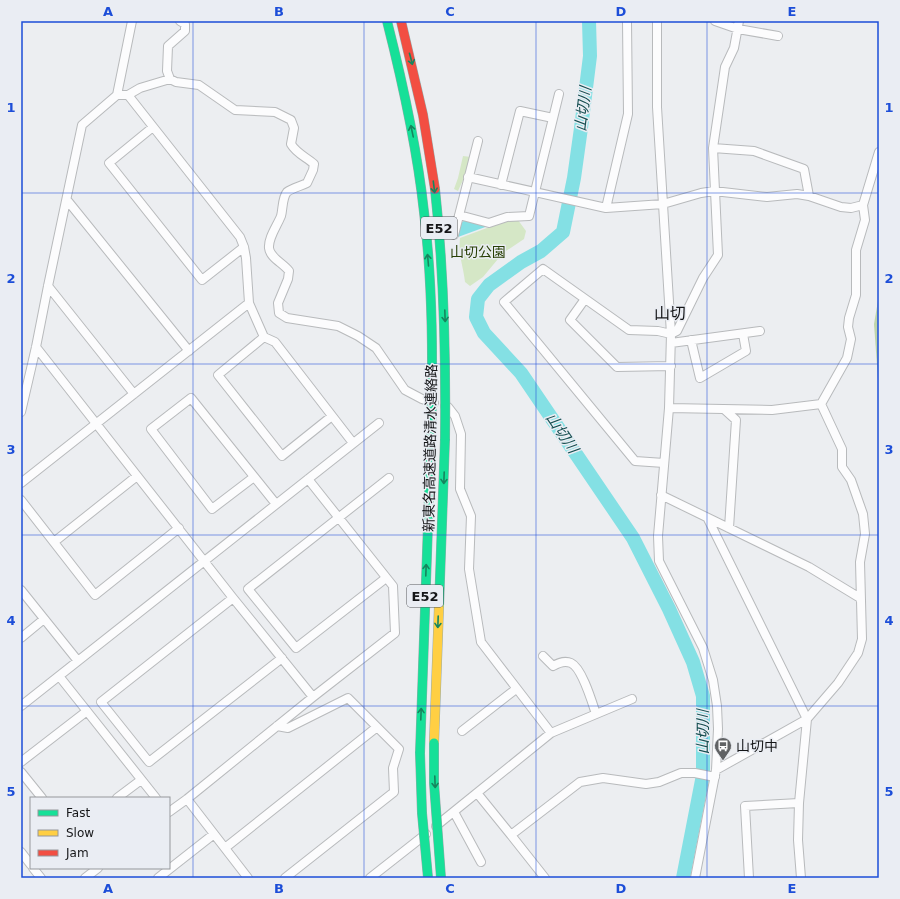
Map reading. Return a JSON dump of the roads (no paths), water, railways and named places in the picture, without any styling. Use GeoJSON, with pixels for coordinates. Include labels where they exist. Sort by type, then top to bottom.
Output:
{"type":"FeatureCollection","features":[{"type":"Feature","properties":{"kind":"highway","name":"新東名高速道路清水連絡路"},"geometry":{"type":"LineString","coordinates":[[387,21],[400,70],[414,137],[423,203],[430,279],[432,405],[420,752],[422,813],[428,878]]}},
{"type":"Feature","properties":{"kind":"highway","name":"新東名高速道路清水連絡路"},"geometry":{"type":"LineString","coordinates":[[401,21],[413,68],[427,136],[436,202],[443,278],[446,366],[445,439],[434,743],[435,790],[441,878]]}},
{"type":"Feature","properties":{"kind":"street"},"geometry":{"type":"LineString","coordinates":[[21,412],[82,125],[117,95],[132,21]]}},
{"type":"Feature","properties":{"kind":"street"},"geometry":{"type":"LineString","coordinates":[[180,21],[185,24],[185,31],[168,46],[167,71],[170,79],[176,82],[199,85],[235,110],[276,112],[291,120],[294,128],[291,144],[295,152],[306,157],[314,164],[314,170],[307,183],[288,191],[284,196],[281,216],[272,234],[269,247],[272,256],[289,271],[288,279],[278,303],[279,313],[287,318],[309,320],[338,326],[358,336],[376,348],[405,390],[422,399],[448,408],[454,416],[461,434],[460,489],[471,516],[469,569],[481,642],[551,733]]}},
{"type":"Feature","properties":{"kind":"street"},"geometry":{"type":"LineString","coordinates":[[606,208],[628,114],[627,21]]}},
{"type":"Feature","properties":{"kind":"street"},"geometry":{"type":"LineString","coordinates":[[657,21],[657,107],[671,334],[669,408],[658,536],[659,561],[703,648],[713,680],[717,706],[718,729],[713,774],[695,878]]}},
{"type":"Feature","properties":{"kind":"street"},"geometry":{"type":"LineString","coordinates":[[715,21],[738,25],[778,36]]}},
{"type":"Feature","properties":{"kind":"street"},"geometry":{"type":"LineString","coordinates":[[664,463],[635,461],[504,302],[543,269],[628,330],[658,331],[671,334],[677,331],[703,278],[718,254],[713,148],[725,68],[734,48],[738,25]]}},
{"type":"Feature","properties":{"kind":"street"},"geometry":{"type":"LineString","coordinates":[[117,95],[128,95],[140,88],[170,79]]}},
{"type":"Feature","properties":{"kind":"street"},"geometry":{"type":"LineString","coordinates":[[459,215],[489,223],[507,218],[530,216],[559,94]]}},
{"type":"Feature","properties":{"kind":"street"},"geometry":{"type":"LineString","coordinates":[[128,95],[240,237],[244,247],[248,303],[264,337],[275,342],[353,443]]}},
{"type":"Feature","properties":{"kind":"street"},"geometry":{"type":"LineString","coordinates":[[501,185],[520,111],[553,118]]}},
{"type":"Feature","properties":{"kind":"street"},"geometry":{"type":"LineString","coordinates":[[153,127],[110,163],[202,280],[244,247]]}},
{"type":"Feature","properties":{"kind":"street"},"geometry":{"type":"LineString","coordinates":[[454,235],[478,141]]}},
{"type":"Feature","properties":{"kind":"street"},"geometry":{"type":"LineString","coordinates":[[713,148],[754,151],[804,169],[808,196]]}},
{"type":"Feature","properties":{"kind":"street"},"geometry":{"type":"LineString","coordinates":[[821,404],[848,358],[851,339],[848,327],[849,318],[856,295],[856,250],[865,220],[863,205],[879,152]]}},
{"type":"Feature","properties":{"kind":"street"},"geometry":{"type":"LineString","coordinates":[[468,177],[606,208],[663,204],[701,193],[714,191],[767,197],[798,194],[841,207],[850,208],[863,205]]}},
{"type":"Feature","properties":{"kind":"street"},"geometry":{"type":"LineString","coordinates":[[67,200],[189,351]]}},
{"type":"Feature","properties":{"kind":"street"},"geometry":{"type":"LineString","coordinates":[[48,286],[134,394]]}},
{"type":"Feature","properties":{"kind":"street"},"geometry":{"type":"LineString","coordinates":[[585,299],[570,320],[617,367],[670,366]]}},
{"type":"Feature","properties":{"kind":"street"},"geometry":{"type":"LineString","coordinates":[[21,483],[248,303]]}},
{"type":"Feature","properties":{"kind":"street"},"geometry":{"type":"LineString","coordinates":[[671,343],[760,332]]}},
{"type":"Feature","properties":{"kind":"street"},"geometry":{"type":"LineString","coordinates":[[691,340],[700,378],[746,351],[743,334]]}},
{"type":"Feature","properties":{"kind":"street"},"geometry":{"type":"LineString","coordinates":[[264,337],[218,375],[282,456],[332,416]]}},
{"type":"Feature","properties":{"kind":"street"},"geometry":{"type":"LineString","coordinates":[[36,347],[233,598],[313,697]]}},
{"type":"Feature","properties":{"kind":"street"},"geometry":{"type":"LineString","coordinates":[[254,477],[212,509],[151,429],[191,398],[276,504]]}},
{"type":"Feature","properties":{"kind":"street"},"geometry":{"type":"LineString","coordinates":[[669,408],[772,410],[821,404]]}},
{"type":"Feature","properties":{"kind":"street"},"geometry":{"type":"LineString","coordinates":[[511,835],[580,782],[603,778],[646,784],[659,782],[680,773],[713,774],[808,719],[838,684],[858,653],[862,639],[860,562],[865,534],[864,514],[851,480],[842,467],[842,448],[821,404]]}},
{"type":"Feature","properties":{"kind":"street"},"geometry":{"type":"LineString","coordinates":[[725,410],[736,420],[729,528]]}},
{"type":"Feature","properties":{"kind":"street"},"geometry":{"type":"LineString","coordinates":[[21,706],[379,423]]}},
{"type":"Feature","properties":{"kind":"street"},"geometry":{"type":"LineString","coordinates":[[54,542],[137,476]]}},
{"type":"Feature","properties":{"kind":"street"},"geometry":{"type":"LineString","coordinates":[[386,578],[296,648],[248,589],[389,478]]}},
{"type":"Feature","properties":{"kind":"street"},"geometry":{"type":"LineString","coordinates":[[170,811],[188,799],[313,697],[395,633],[393,586],[308,479]]}},
{"type":"Feature","properties":{"kind":"street"},"geometry":{"type":"LineString","coordinates":[[661,495],[809,567],[860,598]]}},
{"type":"Feature","properties":{"kind":"street"},"geometry":{"type":"LineString","coordinates":[[21,500],[96,595],[179,528]]}},
{"type":"Feature","properties":{"kind":"street"},"geometry":{"type":"LineString","coordinates":[[708,518],[808,719],[799,803],[798,840],[801,878]]}},
{"type":"Feature","properties":{"kind":"street"},"geometry":{"type":"LineString","coordinates":[[21,590],[78,661]]}},
{"type":"Feature","properties":{"kind":"street"},"geometry":{"type":"LineString","coordinates":[[233,598],[101,702],[149,762],[282,658]]}},
{"type":"Feature","properties":{"kind":"street"},"geometry":{"type":"LineString","coordinates":[[21,638],[44,619]]}},
{"type":"Feature","properties":{"kind":"street"},"geometry":{"type":"LineString","coordinates":[[544,656],[553,666],[561,662],[566,662],[570,663],[578,670],[596,714]]}},
{"type":"Feature","properties":{"kind":"street"},"geometry":{"type":"LineString","coordinates":[[59,676],[155,797]]}},
{"type":"Feature","properties":{"kind":"street"},"geometry":{"type":"LineString","coordinates":[[462,731],[516,688]]}},
{"type":"Feature","properties":{"kind":"street"},"geometry":{"type":"LineString","coordinates":[[277,726],[288,728],[348,698],[399,749],[393,768],[394,792],[285,878]]}},
{"type":"Feature","properties":{"kind":"street"},"geometry":{"type":"LineString","coordinates":[[370,878],[551,733],[632,699]]}},
{"type":"Feature","properties":{"kind":"street"},"geometry":{"type":"LineString","coordinates":[[21,762],[87,711]]}},
{"type":"Feature","properties":{"kind":"street"},"geometry":{"type":"LineString","coordinates":[[225,848],[377,727]]}},
{"type":"Feature","properties":{"kind":"street"},"geometry":{"type":"LineString","coordinates":[[21,772],[41,797]]}},
{"type":"Feature","properties":{"kind":"street"},"geometry":{"type":"LineString","coordinates":[[118,797],[141,780]]}},
{"type":"Feature","properties":{"kind":"street"},"geometry":{"type":"LineString","coordinates":[[477,793],[545,878]]}},
{"type":"Feature","properties":{"kind":"street"},"geometry":{"type":"LineString","coordinates":[[188,799],[248,878]]}},
{"type":"Feature","properties":{"kind":"street"},"geometry":{"type":"LineString","coordinates":[[749,878],[745,806],[799,803]]}},
{"type":"Feature","properties":{"kind":"street"},"geometry":{"type":"LineString","coordinates":[[454,812],[481,862]]}},
{"type":"Feature","properties":{"kind":"street"},"geometry":{"type":"LineString","coordinates":[[170,869],[214,834]]}},
{"type":"Feature","properties":{"kind":"street"},"geometry":{"type":"LineString","coordinates":[[21,852],[30,864]]}},
{"type":"Feature","properties":{"kind":"street"},"geometry":{"type":"LineString","coordinates":[[34,869],[41,878]]}},
{"type":"Feature","properties":{"kind":"street"},"geometry":{"type":"LineString","coordinates":[[85,878],[97,869]]}},
{"type":"Feature","properties":{"kind":"street"},"geometry":{"type":"LineString","coordinates":[[158,878],[169,869]]}},
{"type":"Feature","properties":{"kind":"water"},"geometry":{"type":"Polygon","coordinates":[[[465,220],[488,226],[458,237],[461,223],[465,220]]]}},
{"type":"Feature","properties":{"kind":"waterway","name":"山切川"},"geometry":{"type":"LineString","coordinates":[[589,21],[590,56],[574,178],[563,232],[541,251],[521,262],[489,285],[478,299],[476,317],[484,333],[521,373],[633,538],[669,609],[693,662],[703,696],[703,775],[683,878]]}},
{"type":"Feature","properties":{"kind":"place","name":"山切中"},"geometry":{"type":"Point","coordinates":[723,761]}},
{"type":"Feature","properties":{"kind":"district","name":"山切"},"geometry":{"type":"Point","coordinates":[670,313]}},
{"type":"Feature","properties":{"kind":"park label","name":"山切公園"},"geometry":{"type":"Point","coordinates":[478,252]}}]}
